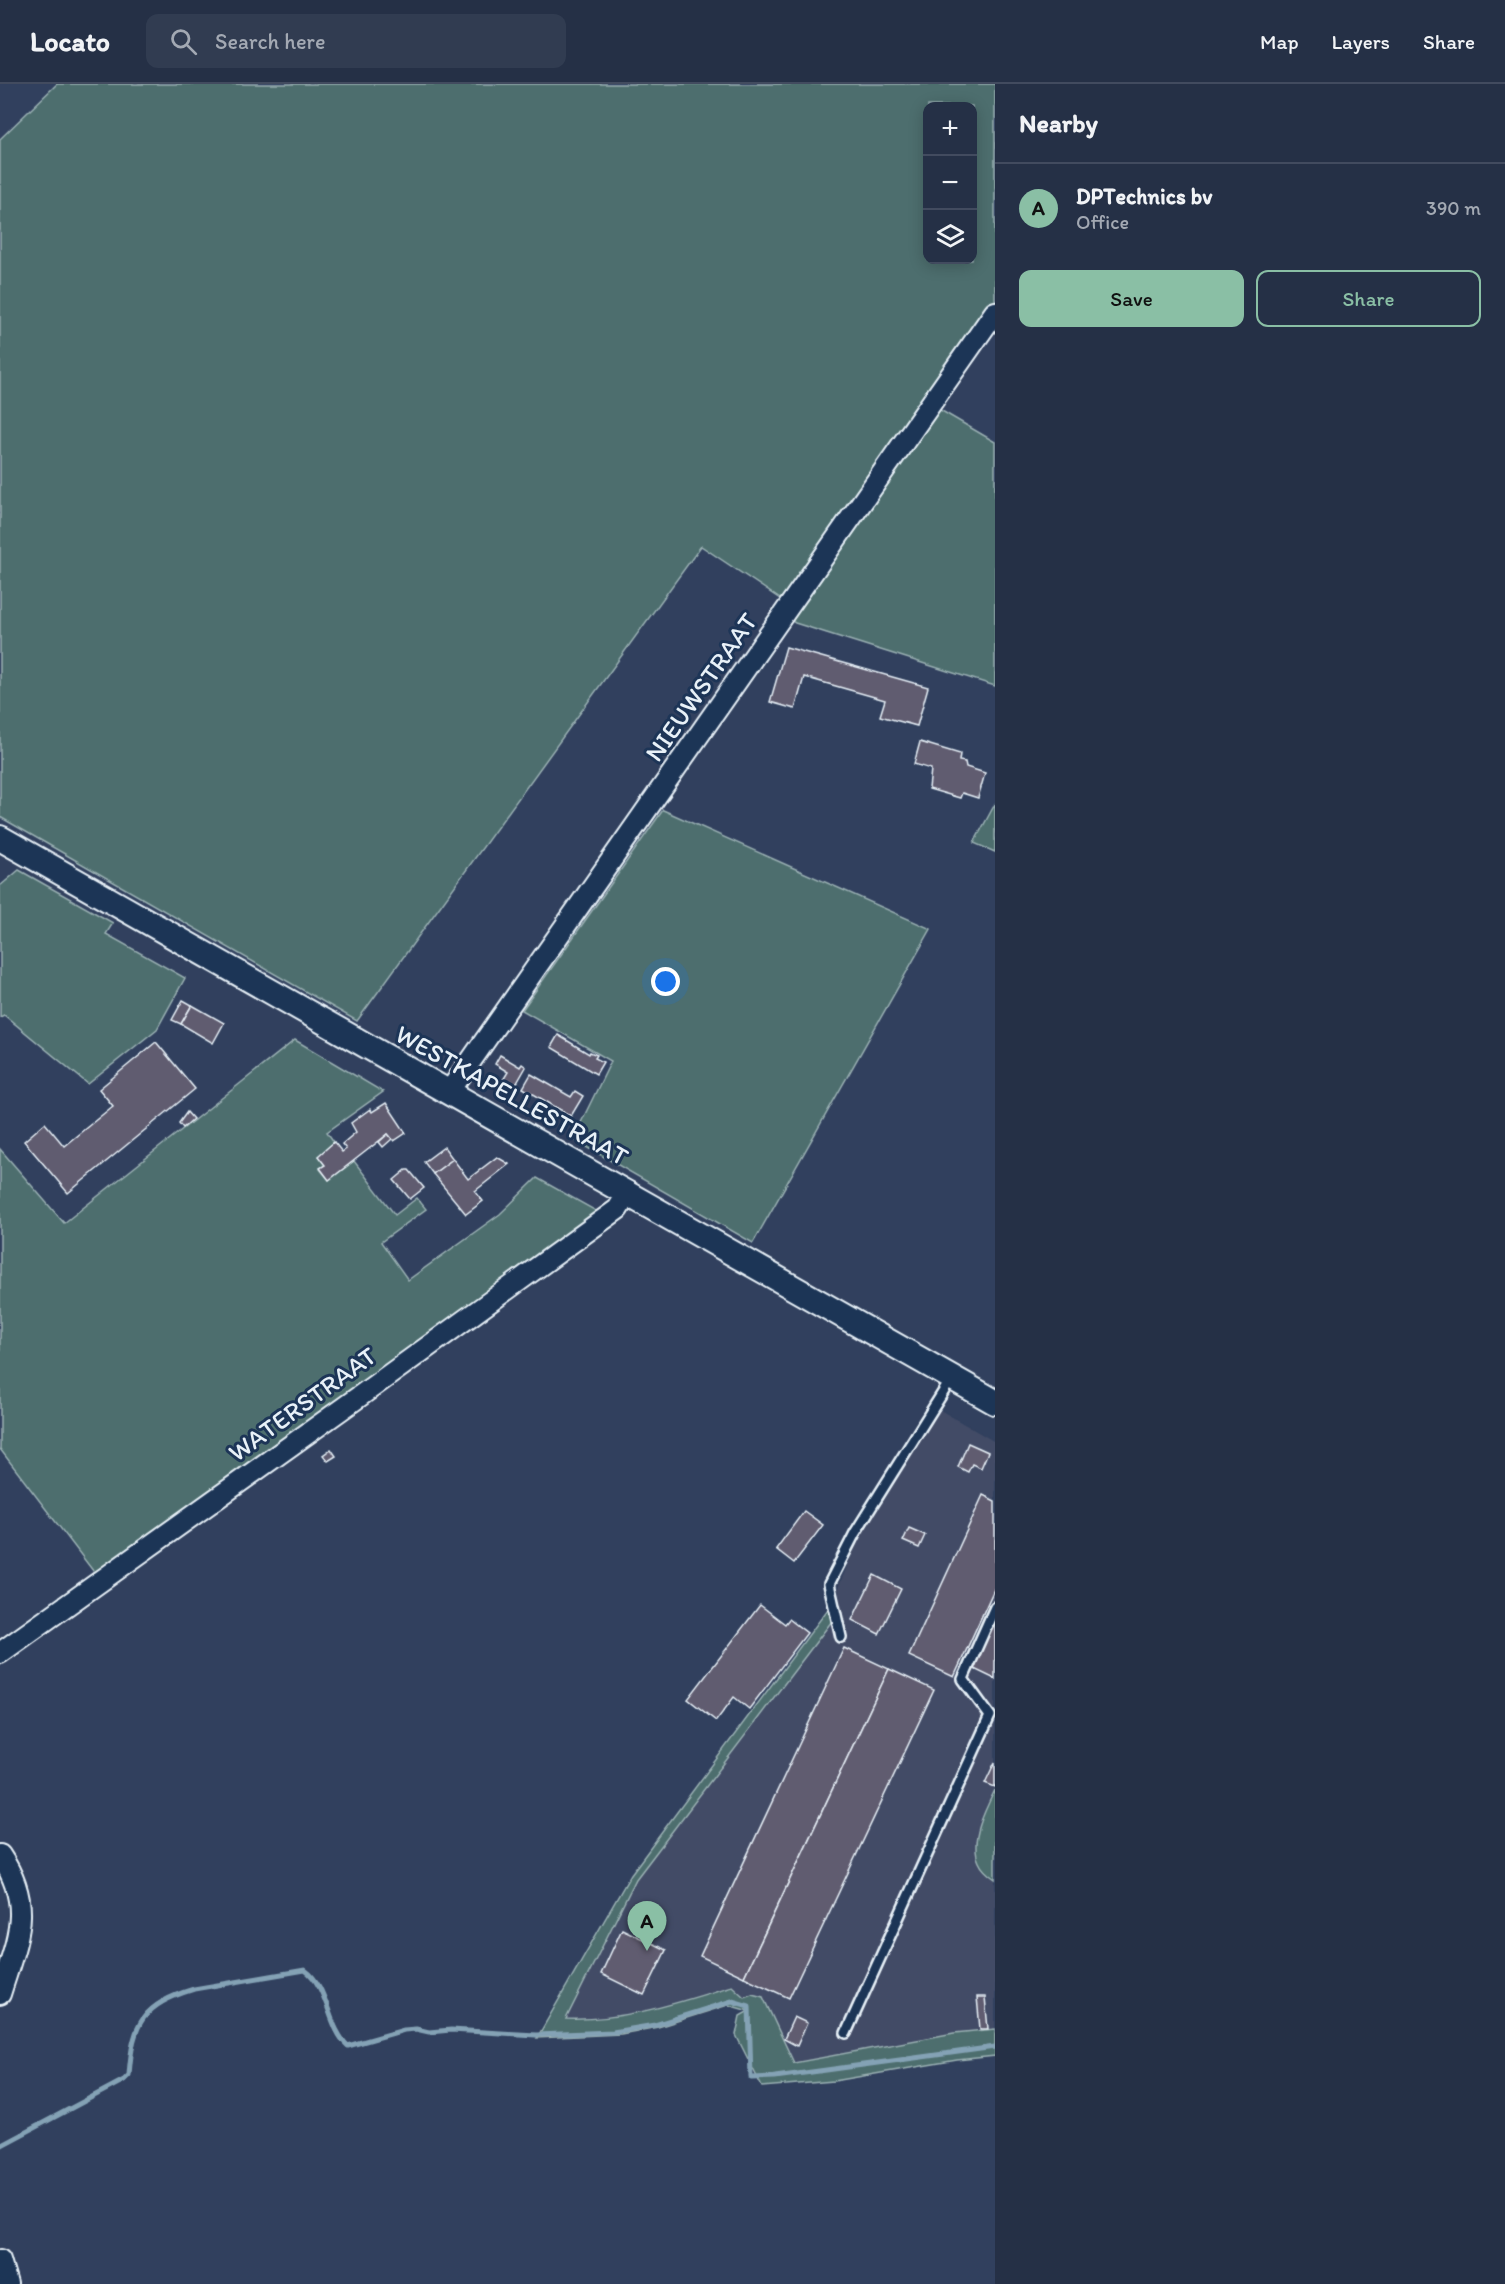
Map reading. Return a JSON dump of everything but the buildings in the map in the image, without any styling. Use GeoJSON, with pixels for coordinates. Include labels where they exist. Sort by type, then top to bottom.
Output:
{"type":"FeatureCollection","features":[{"type":"Feature","properties":{"kind":"street","name":"NIEUWSTRAAT"},"geometry":{"type":"LineString","coordinates":[[449,1092],[995,312]]}},
{"type":"Feature","properties":{"kind":"street","name":"WESTKAPELLESTRAAT"},"geometry":{"type":"LineString","coordinates":[[0,838],[995,1402]]}},
{"type":"Feature","properties":{"kind":"street","name":"WATERSTRAAT"},"geometry":{"type":"LineString","coordinates":[[0,1653],[618,1209],[628,1192]]}},
{"type":"Feature","properties":{"kind":"street"},"geometry":{"type":"LineString","coordinates":[[0,1855],[17,1888],[21,1911],[16,1941],[0,1994]]}},
{"type":"Feature","properties":{"kind":"street"},"geometry":{"type":"LineString","coordinates":[[0,2260],[7,2284]]}},
{"type":"Feature","properties":{"kind":"lane"},"geometry":{"type":"LineString","coordinates":[[841,1636],[829,1584],[855,1533],[952,1378]]}},
{"type":"Feature","properties":{"kind":"lane"},"geometry":{"type":"LineString","coordinates":[[846,2033],[990,1716],[963,1679],[995,1607]]}},
{"type":"Feature","properties":{"kind":"shaded area"},"geometry":{"type":"Polygon","coordinates":[[[940,1410],[995,1442],[995,1790],[984,1812],[987,1873],[995,1879],[995,2029],[954,2033],[794,2063],[763,1997],[744,1997],[732,1986],[654,2010],[619,2017],[565,2019],[636,1879],[832,1621],[842,1615],[838,1588],[863,1528],[940,1410]]]}},
{"type":"Feature","properties":{"kind":"green space"},"geometry":{"type":"Polygon","coordinates":[[[57,84],[995,84],[995,302],[786,603],[701,546],[357,1021],[0,817],[0,139],[57,84]]]}},
{"type":"Feature","properties":{"kind":"green space"},"geometry":{"type":"Polygon","coordinates":[[[935,407],[995,442],[995,686],[795,623],[787,618],[935,407]]]}},
{"type":"Feature","properties":{"kind":"green space"},"geometry":{"type":"Polygon","coordinates":[[[995,804],[995,852],[974,843],[995,804]]]}},
{"type":"Feature","properties":{"kind":"green space"},"geometry":{"type":"Polygon","coordinates":[[[663,810],[931,929],[753,1243],[573,1139],[611,1061],[522,1010],[663,810]]]}},
{"type":"Feature","properties":{"kind":"green space"},"geometry":{"type":"Polygon","coordinates":[[[19,870],[113,923],[106,934],[185,978],[157,1029],[88,1084],[4,1015],[0,1017],[0,886],[19,870]]]}},
{"type":"Feature","properties":{"kind":"green space"},"geometry":{"type":"Polygon","coordinates":[[[295,1040],[383,1092],[327,1132],[334,1142],[318,1156],[325,1165],[320,1169],[329,1180],[354,1161],[395,1215],[417,1198],[426,1209],[381,1242],[408,1280],[500,1214],[537,1178],[598,1212],[100,1580],[0,1449],[0,1149],[64,1223],[295,1040]]]}},
{"type":"Feature","properties":{"kind":"green space"},"geometry":{"type":"Polygon","coordinates":[[[828,1609],[832,1621],[636,1879],[566,2019],[630,2014],[732,1986],[744,1997],[752,1994],[763,1997],[794,2063],[954,2033],[995,2029],[995,2056],[957,2060],[834,2081],[762,2087],[736,2035],[740,2016],[749,2011],[728,2005],[658,2027],[621,2034],[537,2038],[631,1874],[828,1609]]]}},
{"type":"Feature","properties":{"kind":"green space"},"geometry":{"type":"Polygon","coordinates":[[[995,1790],[995,1879],[980,1865],[976,1854],[976,1844],[980,1825],[995,1790]]]}},
{"type":"Feature","properties":{"kind":"waterway"},"geometry":{"type":"LineString","coordinates":[[0,2146],[124,2080],[129,2075],[138,2029],[144,2018],[162,2002],[194,1989],[305,1970],[319,1986],[336,2029],[348,2046],[404,2030],[416,2029],[429,2032],[451,2030],[536,2035],[613,2032],[655,2025],[732,2001],[749,2006],[751,2078],[775,2077],[995,2047]]}},
{"type":"Feature","properties":{"kind":"place","name":"DPTechnics bv"},"geometry":{"type":"Point","coordinates":[647,1951]}}]}
